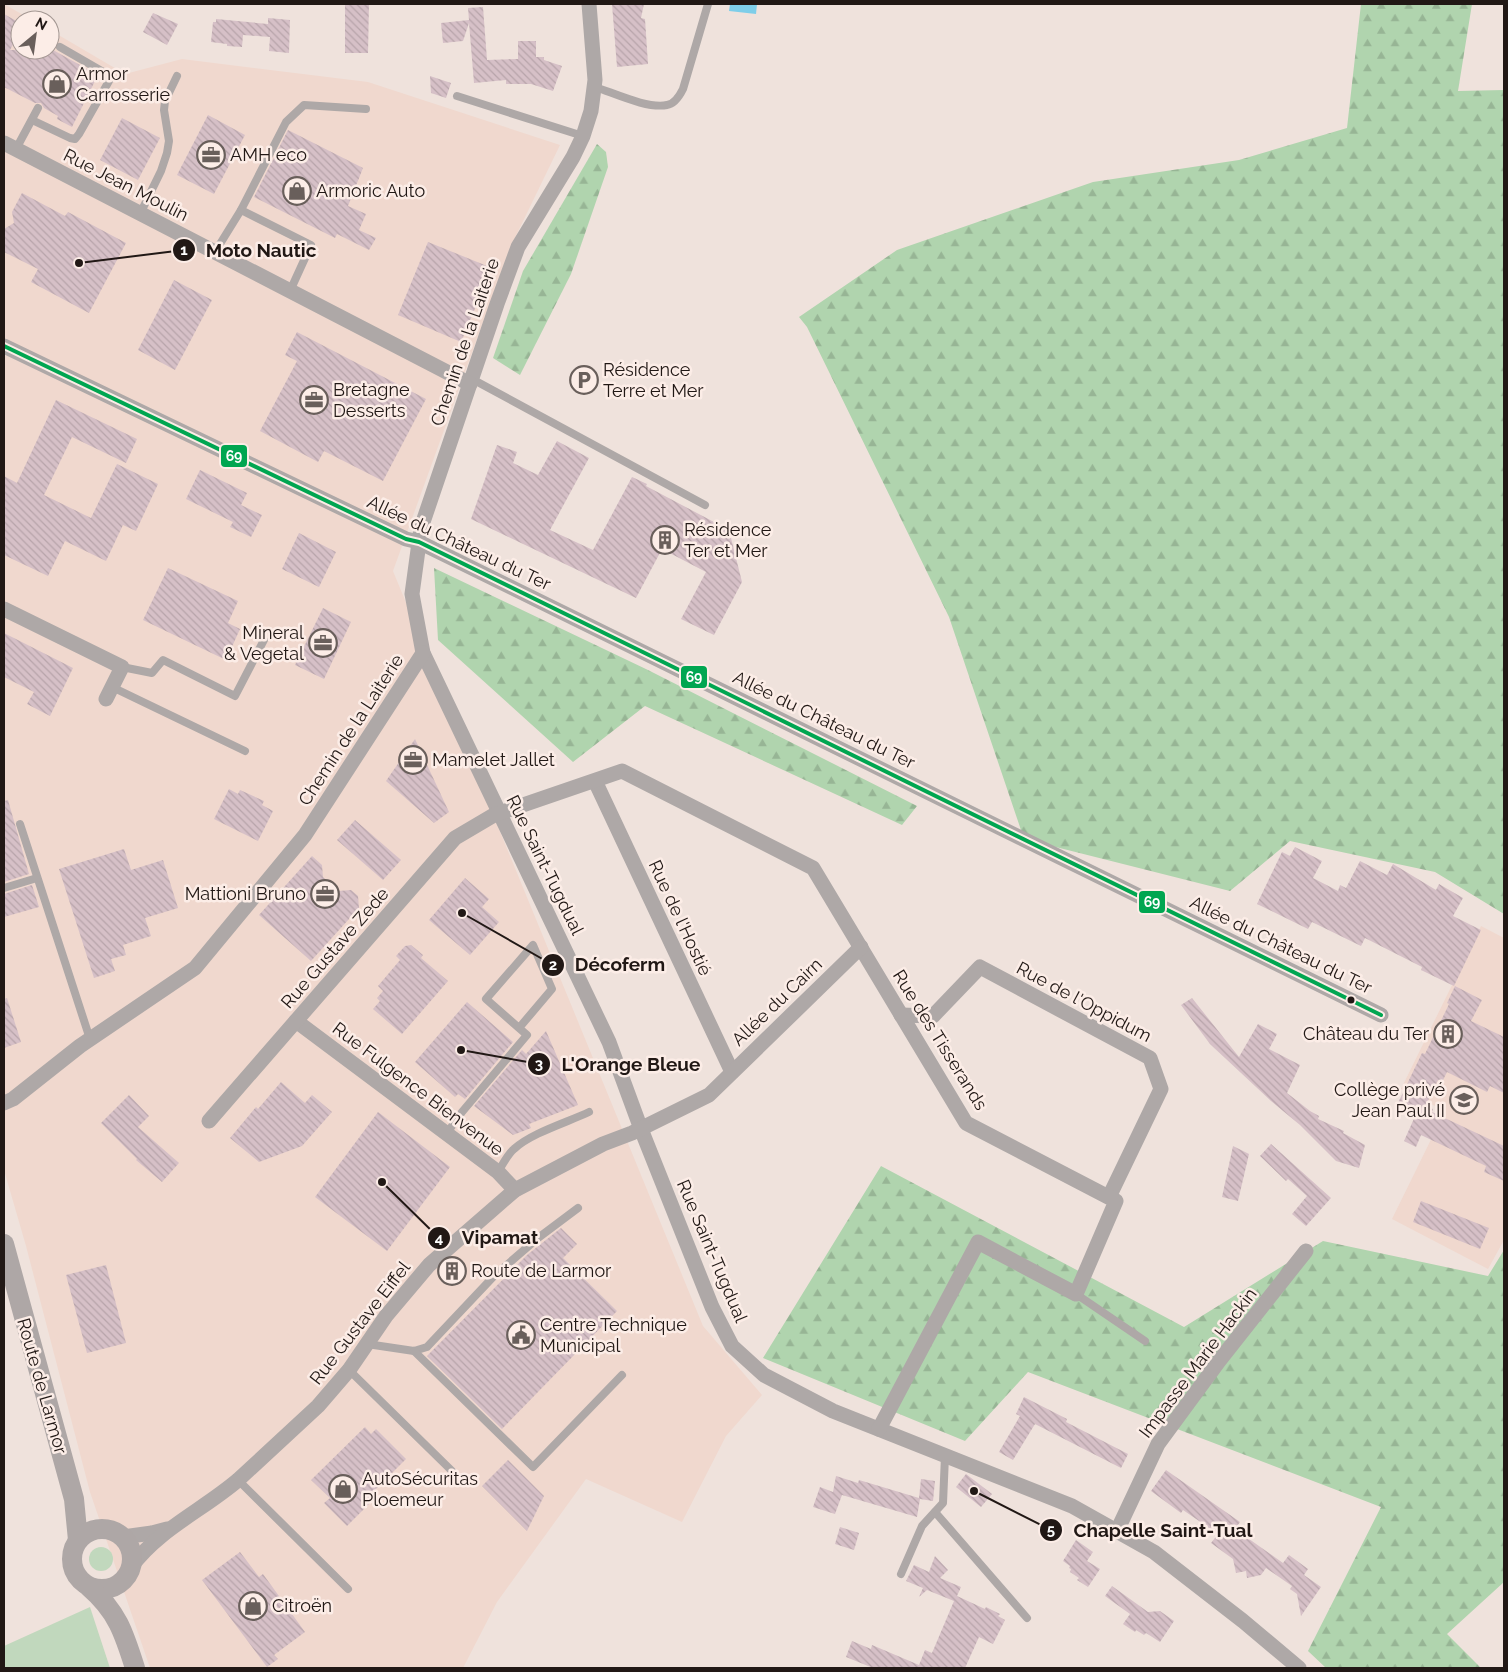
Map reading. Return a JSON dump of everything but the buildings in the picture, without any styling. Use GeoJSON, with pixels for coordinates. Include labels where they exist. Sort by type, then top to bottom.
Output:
{"type":"FeatureCollection","features":[{"type":"Feature","properties":{"kind":"main road","name":"Route de Larmor"},"geometry":{"type":"LineString","coordinates":[[4,1244],[74,1499],[78,1540]]}},
{"type":"Feature","properties":{"kind":"main road","name":"Route de Larmor"},"geometry":{"type":"LineString","coordinates":[[74,1499],[92,1519],[116,1533]]}},
{"type":"Feature","properties":{"kind":"main road"},"geometry":{"type":"LineString","coordinates":[[118,1621],[131,1551],[116,1533],[92,1530],[78,1540],[74,1547],[72,1565],[75,1574],[102,1598],[118,1621],[135,1668]]}},
{"type":"Feature","properties":{"kind":"main road"},"geometry":{"type":"LineString","coordinates":[[89,1587],[107,1589],[116,1586],[127,1574]]}},
{"type":"Feature","properties":{"kind":"street","name":"Chemin de la Laiterie"},"geometry":{"type":"LineString","coordinates":[[4,1103],[13,1099],[90,1039],[195,968],[305,835],[423,653],[412,594],[422,528],[518,247],[573,157],[583,136],[591,111],[594,87],[589,4]]}},
{"type":"Feature","properties":{"kind":"street","name":"Rue Jean Moulin"},"geometry":{"type":"LineString","coordinates":[[10,146],[290,292],[471,381]]}},
{"type":"Feature","properties":{"kind":"street","name":"Allée du Château du Ter"},"geometry":{"type":"LineString","coordinates":[[4,346],[406,539],[419,542],[1381,1015]]}},
{"type":"Feature","properties":{"kind":"street"},"geometry":{"type":"LineString","coordinates":[[4,609],[122,667],[109,693]]}},
{"type":"Feature","properties":{"kind":"street","name":"Rue Saint-Tugdual"},"geometry":{"type":"LineString","coordinates":[[423,653],[609,1042],[641,1129],[712,1306],[732,1346],[764,1375],[833,1411],[1072,1506],[1154,1552],[1243,1621],[1299,1668]]}},
{"type":"Feature","properties":{"kind":"street","name":"Rue des Tisserands"},"geometry":{"type":"LineString","coordinates":[[500,813],[622,771],[813,868],[966,1123],[1109,1197]]}},
{"type":"Feature","properties":{"kind":"street","name":"Rue de l'Hostié"},"geometry":{"type":"LineString","coordinates":[[595,781],[732,1072]]}},
{"type":"Feature","properties":{"kind":"street","name":"Rue Gustave Zede"},"geometry":{"type":"LineString","coordinates":[[209,1121],[455,838],[500,813]]}},
{"type":"Feature","properties":{"kind":"street","name":"Allée du Cairn"},"geometry":{"type":"LineString","coordinates":[[641,1129],[709,1095],[861,947]]}},
{"type":"Feature","properties":{"kind":"street","name":"Rue de l'Oppidum"},"geometry":{"type":"LineString","coordinates":[[901,1015],[933,1016],[980,967],[1150,1058],[1161,1089],[1109,1197]]}},
{"type":"Feature","properties":{"kind":"street","name":"Rue Fulgence Bienvenue"},"geometry":{"type":"LineString","coordinates":[[296,1021],[498,1172],[515,1190]]}},
{"type":"Feature","properties":{"kind":"street","name":"Rue Gustave Eiffel"},"geometry":{"type":"LineString","coordinates":[[127,1574],[141,1554],[171,1528],[227,1490],[318,1406],[349,1370],[386,1316],[429,1265],[515,1190],[603,1144],[641,1129]]}},
{"type":"Feature","properties":{"kind":"street"},"geometry":{"type":"LineString","coordinates":[[879,1430],[978,1242],[1076,1294],[1116,1201],[1109,1197]]}},
{"type":"Feature","properties":{"kind":"street","name":"Impasse Marie Hackin"},"geometry":{"type":"LineString","coordinates":[[1117,1532],[1158,1444],[1220,1360],[1306,1251]]}},
{"type":"Feature","properties":{"kind":"street","name":"Rue Gustave Eiffel"},"geometry":{"type":"LineString","coordinates":[[116,1533],[152,1533],[171,1528]]}},
{"type":"Feature","properties":{"kind":"lane"},"geometry":{"type":"LineString","coordinates":[[594,87],[648,104],[669,105],[678,98],[683,88],[708,4]]}},
{"type":"Feature","properties":{"kind":"lane"},"geometry":{"type":"LineString","coordinates":[[32,120],[75,139],[109,81],[105,72],[60,47]]}},
{"type":"Feature","properties":{"kind":"lane"},"geometry":{"type":"LineString","coordinates":[[140,214],[161,171],[167,154],[169,140],[164,110],[165,101],[178,76]]}},
{"type":"Feature","properties":{"kind":"lane"},"geometry":{"type":"LineString","coordinates":[[456,96],[583,136]]}},
{"type":"Feature","properties":{"kind":"lane"},"geometry":{"type":"LineString","coordinates":[[215,252],[241,210],[286,122],[304,105],[366,108]]}},
{"type":"Feature","properties":{"kind":"lane"},"geometry":{"type":"LineString","coordinates":[[10,146],[32,120],[38,108]]}},
{"type":"Feature","properties":{"kind":"lane"},"geometry":{"type":"LineString","coordinates":[[241,210],[311,245],[290,292]]}},
{"type":"Feature","properties":{"kind":"lane"},"geometry":{"type":"LineString","coordinates":[[471,381],[705,505]]}},
{"type":"Feature","properties":{"kind":"lane"},"geometry":{"type":"LineString","coordinates":[[122,667],[152,673],[163,660],[235,696],[264,640]]}},
{"type":"Feature","properties":{"kind":"lane"},"geometry":{"type":"LineString","coordinates":[[109,693],[245,751]]}},
{"type":"Feature","properties":{"kind":"lane"},"geometry":{"type":"LineString","coordinates":[[20,824],[90,1039]]}},
{"type":"Feature","properties":{"kind":"lane"},"geometry":{"type":"LineString","coordinates":[[4,888],[37,878]]}},
{"type":"Feature","properties":{"kind":"lane"},"geometry":{"type":"LineString","coordinates":[[447,1133],[462,1112],[527,1035],[519,1028],[486,999],[533,944],[552,989],[519,1028]]}},
{"type":"Feature","properties":{"kind":"lane"},"geometry":{"type":"LineString","coordinates":[[498,1172],[512,1150],[518,1145],[589,1112]]}},
{"type":"Feature","properties":{"kind":"lane"},"geometry":{"type":"LineString","coordinates":[[367,1344],[414,1351],[428,1347],[494,1276],[538,1238],[578,1208]]}},
{"type":"Feature","properties":{"kind":"lane"},"geometry":{"type":"LineString","coordinates":[[1076,1294],[1145,1341]]}},
{"type":"Feature","properties":{"kind":"lane"},"geometry":{"type":"LineString","coordinates":[[414,1351],[533,1467],[622,1375]]}},
{"type":"Feature","properties":{"kind":"lane"},"geometry":{"type":"LineString","coordinates":[[349,1370],[452,1471]]}},
{"type":"Feature","properties":{"kind":"lane"},"geometry":{"type":"LineString","coordinates":[[901,1574],[922,1526],[943,1503],[945,1456]]}},
{"type":"Feature","properties":{"kind":"lane"},"geometry":{"type":"LineString","coordinates":[[238,1480],[348,1589]]}},
{"type":"Feature","properties":{"kind":"lane"},"geometry":{"type":"LineString","coordinates":[[935,1512],[1028,1618]]}},
{"type":"Feature","properties":{"kind":"shaded area"},"geometry":{"type":"Polygon","coordinates":[[[4,4],[14,10],[10,10],[10,60],[60,60],[60,36],[125,74],[182,59],[368,82],[560,145],[510,248],[393,571],[703,1326],[762,1395],[726,1436],[682,1522],[586,1479],[497,1602],[463,1668],[150,1668],[90,1492],[26,1246],[4,1170],[4,4]]]}},
{"type":"Feature","properties":{"kind":"shaded area","name":"Collège privé Jean Paul II"},"geometry":{"type":"Polygon","coordinates":[[[1481,926],[1504,938],[1504,1240],[1488,1269],[1392,1219],[1445,1111],[1401,1089],[1481,926]]]}},
{"type":"Feature","properties":{"kind":"green space"},"geometry":{"type":"Polygon","coordinates":[[[1361,4],[1472,4],[1458,91],[1504,90],[1504,914],[1435,872],[1290,841],[1230,891],[1024,839],[949,617],[807,327],[799,317],[897,250],[1093,182],[1239,160],[1347,128],[1361,4]]]}},
{"type":"Feature","properties":{"kind":"green space"},"geometry":{"type":"Polygon","coordinates":[[[597,144],[606,152],[608,167],[571,274],[520,375],[493,358],[523,271],[597,144]]]}},
{"type":"Feature","properties":{"kind":"green space"},"geometry":{"type":"Polygon","coordinates":[[[434,568],[648,670],[917,806],[902,825],[645,706],[573,762],[438,640],[434,568]]]}},
{"type":"Feature","properties":{"kind":"green space"},"geometry":{"type":"Polygon","coordinates":[[[881,1166],[1184,1327],[1323,1241],[1488,1276],[1504,1250],[1504,1582],[1447,1634],[1481,1668],[1326,1668],[1308,1651],[1381,1507],[1028,1372],[965,1441],[763,1358],[881,1166]]]}},
{"type":"Feature","properties":{"kind":"green space"},"geometry":{"type":"Polygon","coordinates":[[[96,1547],[106,1547],[113,1554],[113,1564],[106,1571],[96,1571],[89,1564],[89,1554],[96,1547]]]}},
{"type":"Feature","properties":{"kind":"green space"},"geometry":{"type":"Polygon","coordinates":[[[90,1607],[110,1668],[4,1668],[4,1646],[90,1607]]]}},
{"type":"Feature","properties":{"kind":"water"},"geometry":{"type":"Polygon","coordinates":[[[730,4],[757,4],[756,14],[729,11],[730,4]]]}},
{"type":"Feature","properties":{"kind":"transit line","name":"69"},"geometry":{"type":"LineString","coordinates":[[4,346],[406,539],[419,542],[1381,1015]]}},
{"type":"Feature","properties":{"kind":"place","name":"Armor Carrosserie"},"geometry":{"type":"Point","coordinates":[57,84]}},
{"type":"Feature","properties":{"kind":"place","name":"AMH eco"},"geometry":{"type":"Point","coordinates":[211,155]}},
{"type":"Feature","properties":{"kind":"place","name":"Armoric Auto"},"geometry":{"type":"Point","coordinates":[297,191]}},
{"type":"Feature","properties":{"kind":"place","name":"Moto Nautic"},"geometry":{"type":"Point","coordinates":[79,263]}},
{"type":"Feature","properties":{"kind":"place","name":"Résidence Terre et Mer"},"geometry":{"type":"Point","coordinates":[584,380]}},
{"type":"Feature","properties":{"kind":"place","name":"Bretagne Desserts"},"geometry":{"type":"Point","coordinates":[314,400]}},
{"type":"Feature","properties":{"kind":"place","name":"Résidence Ter et Mer"},"geometry":{"type":"Point","coordinates":[665,540]}},
{"type":"Feature","properties":{"kind":"place","name":"Mineral & Vegetal"},"geometry":{"type":"Point","coordinates":[323,643]}},
{"type":"Feature","properties":{"kind":"place","name":"Mamelet Jallet"},"geometry":{"type":"Point","coordinates":[413,760]}},
{"type":"Feature","properties":{"kind":"place","name":"Mattioni Bruno"},"geometry":{"type":"Point","coordinates":[325,894]}},
{"type":"Feature","properties":{"kind":"place","name":"Décoferm"},"geometry":{"type":"Point","coordinates":[462,913]}},
{"type":"Feature","properties":{"kind":"place","name":"Château du Ter"},"geometry":{"type":"Point","coordinates":[1448,1034]}},
{"type":"Feature","properties":{"kind":"place","name":"L'Orange Bleue"},"geometry":{"type":"Point","coordinates":[461,1050]}},
{"type":"Feature","properties":{"kind":"place","name":"Collège privé Jean Paul II"},"geometry":{"type":"Point","coordinates":[1464,1100]}},
{"type":"Feature","properties":{"kind":"place","name":"Vipamat"},"geometry":{"type":"Point","coordinates":[382,1182]}},
{"type":"Feature","properties":{"kind":"place","name":"Route de Larmor"},"geometry":{"type":"Point","coordinates":[452,1271]}},
{"type":"Feature","properties":{"kind":"place","name":"Centre Technique Municipal"},"geometry":{"type":"Point","coordinates":[521,1335]}},
{"type":"Feature","properties":{"kind":"place","name":"AutoSécuritas Ploemeur"},"geometry":{"type":"Point","coordinates":[343,1489]}},
{"type":"Feature","properties":{"kind":"place","name":"Chapelle Saint-Tual"},"geometry":{"type":"Point","coordinates":[974,1491]}},
{"type":"Feature","properties":{"kind":"place","name":"Citroën"},"geometry":{"type":"Point","coordinates":[253,1606]}}]}
